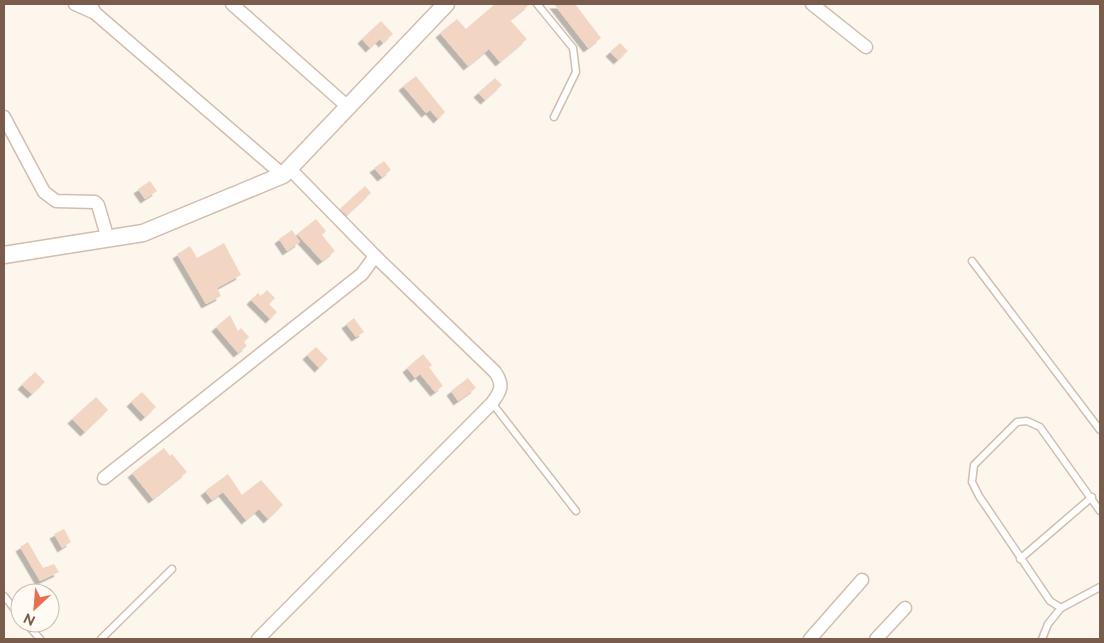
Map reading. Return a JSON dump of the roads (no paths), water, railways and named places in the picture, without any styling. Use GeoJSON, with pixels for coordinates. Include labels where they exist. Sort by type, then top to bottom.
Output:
{"type":"FeatureCollection","features":[{"type":"Feature","properties":{"kind":"street"},"geometry":{"type":"LineString","coordinates":[[75,4],[93,8],[286,172],[495,372],[502,387],[492,403],[261,638]]}},
{"type":"Feature","properties":{"kind":"street"},"geometry":{"type":"LineString","coordinates":[[232,4],[348,107]]}},
{"type":"Feature","properties":{"kind":"street"},"geometry":{"type":"LineString","coordinates":[[4,256],[143,233],[286,172],[446,4]]}},
{"type":"Feature","properties":{"kind":"street"},"geometry":{"type":"LineString","coordinates":[[815,5],[866,47]]}},
{"type":"Feature","properties":{"kind":"street"},"geometry":{"type":"LineString","coordinates":[[4,117],[44,192],[56,200],[95,202],[98,205],[108,239]]}},
{"type":"Feature","properties":{"kind":"street"},"geometry":{"type":"LineString","coordinates":[[104,478],[362,274],[375,256]]}},
{"type":"Feature","properties":{"kind":"street"},"geometry":{"type":"LineString","coordinates":[[810,639],[862,580]]}},
{"type":"Feature","properties":{"kind":"street"},"geometry":{"type":"LineString","coordinates":[[876,639],[905,608]]}},
{"type":"Feature","properties":{"kind":"lane"},"geometry":{"type":"LineString","coordinates":[[536,4],[574,48],[576,72],[554,117]]}},
{"type":"Feature","properties":{"kind":"lane"},"geometry":{"type":"LineString","coordinates":[[972,261],[1100,430]]}},
{"type":"Feature","properties":{"kind":"lane"},"geometry":{"type":"LineString","coordinates":[[492,403],[576,511]]}},
{"type":"Feature","properties":{"kind":"lane"},"geometry":{"type":"LineString","coordinates":[[1060,608],[1050,601],[978,496],[972,482],[974,465],[1017,422],[1028,421],[1040,427],[1092,497],[1100,511]]}},
{"type":"Feature","properties":{"kind":"lane"},"geometry":{"type":"LineString","coordinates":[[1020,559],[1092,497]]}},
{"type":"Feature","properties":{"kind":"lane"},"geometry":{"type":"LineString","coordinates":[[101,639],[172,569]]}},
{"type":"Feature","properties":{"kind":"lane"},"geometry":{"type":"LineString","coordinates":[[1042,639],[1048,624],[1060,608],[1099,590]]}}]}
